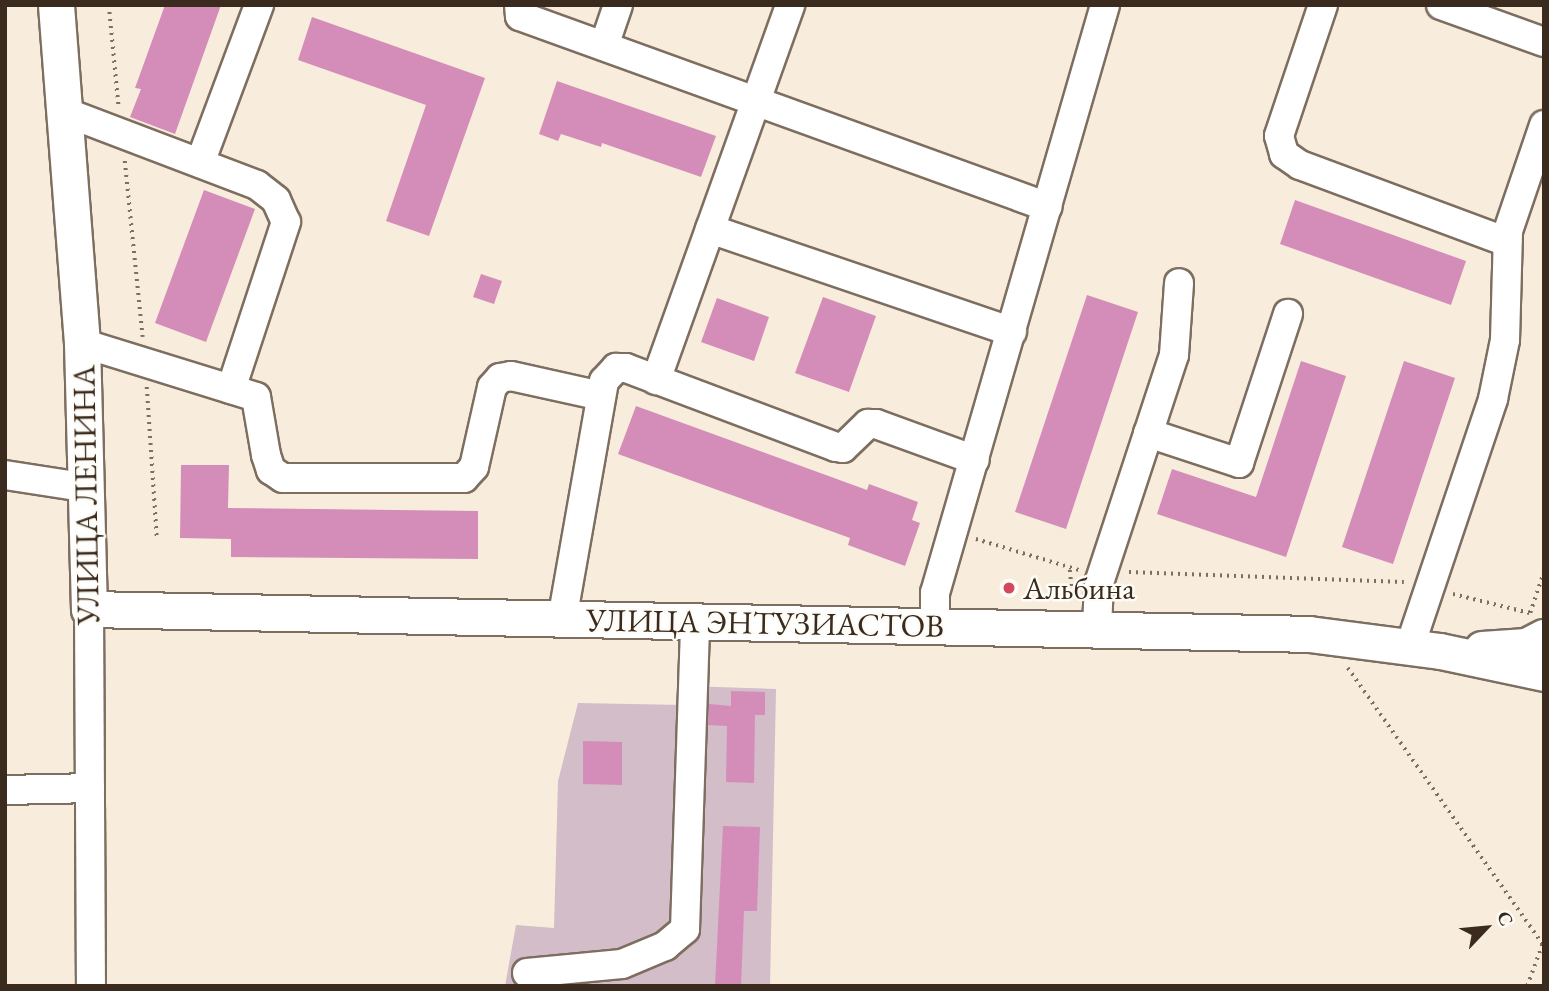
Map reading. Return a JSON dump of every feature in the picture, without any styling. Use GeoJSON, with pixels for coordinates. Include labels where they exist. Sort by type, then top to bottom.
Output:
{"type":"FeatureCollection","features":[{"type":"Feature","properties":{"kind":"main road","name":"УЛИЦА ЛЕНИНА"},"geometry":{"type":"LineString","coordinates":[[56,5],[82,342],[89,488],[89,609]]}},
{"type":"Feature","properties":{"kind":"main road","name":"УЛИЦА ЭНТУЗИАСТОВ"},"geometry":{"type":"LineString","coordinates":[[89,609],[1309,634],[1425,648],[1544,673]]}},
{"type":"Feature","properties":{"kind":"main road","name":"УЛИЦА ЭНТУЗИАСТОВ"},"geometry":{"type":"LineString","coordinates":[[1425,648],[1511,648],[1544,637]]}},
{"type":"Feature","properties":{"kind":"street"},"geometry":{"type":"LineString","coordinates":[[200,163],[259,5]]}},
{"type":"Feature","properties":{"kind":"street"},"geometry":{"type":"LineString","coordinates":[[519,5],[520,16],[1048,207]]}},
{"type":"Feature","properties":{"kind":"street"},"geometry":{"type":"LineString","coordinates":[[604,46],[618,5]]}},
{"type":"Feature","properties":{"kind":"street"},"geometry":{"type":"LineString","coordinates":[[656,380],[790,5]]}},
{"type":"Feature","properties":{"kind":"street"},"geometry":{"type":"LineString","coordinates":[[934,626],[935,593],[1105,5]]}},
{"type":"Feature","properties":{"kind":"street"},"geometry":{"type":"LineString","coordinates":[[1323,5],[1279,136],[1284,154],[1300,165],[1507,242]]}},
{"type":"Feature","properties":{"kind":"street"},"geometry":{"type":"LineString","coordinates":[[1441,5],[1544,42]]}},
{"type":"Feature","properties":{"kind":"street"},"geometry":{"type":"LineString","coordinates":[[65,111],[257,186],[276,200],[286,222],[231,389]]}},
{"type":"Feature","properties":{"kind":"street"},"geometry":{"type":"LineString","coordinates":[[1425,648],[1429,589],[1493,399],[1504,340],[1507,242],[1544,125]]}},
{"type":"Feature","properties":{"kind":"street"},"geometry":{"type":"LineString","coordinates":[[710,229],[1012,332]]}},
{"type":"Feature","properties":{"kind":"street"},"geometry":{"type":"LineString","coordinates":[[1086,628],[1174,355],[1179,283]]}},
{"type":"Feature","properties":{"kind":"street"},"geometry":{"type":"LineString","coordinates":[[1148,433],[1239,463],[1288,314]]}},
{"type":"Feature","properties":{"kind":"street"},"geometry":{"type":"LineString","coordinates":[[82,342],[256,397],[266,456],[271,470],[283,478],[434,481],[464,478],[474,467],[492,387],[500,378],[511,376],[601,396]]}},
{"type":"Feature","properties":{"kind":"street"},"geometry":{"type":"LineString","coordinates":[[562,620],[604,381],[616,369],[656,380],[836,447],[844,448],[868,424],[876,424],[975,460]]}},
{"type":"Feature","properties":{"kind":"street"},"geometry":{"type":"LineString","coordinates":[[5,475],[89,488]]}},
{"type":"Feature","properties":{"kind":"street","name":"УЛИЦА ЛЕНИНА"},"geometry":{"type":"LineString","coordinates":[[89,609],[91,986]]}},
{"type":"Feature","properties":{"kind":"street"},"geometry":{"type":"LineString","coordinates":[[527,974],[622,964],[665,946],[685,929],[695,622]]}},
{"type":"Feature","properties":{"kind":"street"},"geometry":{"type":"LineString","coordinates":[[5,790],[90,788]]}},
{"type":"Feature","properties":{"kind":"path"},"geometry":{"type":"LineString","coordinates":[[109,5],[146,363],[157,538]]}},
{"type":"Feature","properties":{"kind":"path"},"geometry":{"type":"LineString","coordinates":[[954,531],[1070,570],[1402,582],[1530,613],[1544,571]]}},
{"type":"Feature","properties":{"kind":"path"},"geometry":{"type":"LineString","coordinates":[[1070,570],[1086,628]]}},
{"type":"Feature","properties":{"kind":"path"},"geometry":{"type":"LineString","coordinates":[[1338,665],[1349,668],[1543,946],[1527,986]]}},
{"type":"Feature","properties":{"kind":"shaded area"},"geometry":{"type":"Polygon","coordinates":[[[685,686],[776,689],[770,986],[505,986],[516,925],[554,928],[558,781],[578,703],[684,705],[685,686]]]}},
{"type":"Feature","properties":{"kind":"building"},"geometry":{"type":"Polygon","coordinates":[[[165,5],[221,5],[175,134],[130,117],[141,89],[135,88],[165,5]]]}},
{"type":"Feature","properties":{"kind":"building"},"geometry":{"type":"Polygon","coordinates":[[[312,17],[485,78],[429,236],[386,221],[426,105],[298,60],[312,17]]]}},
{"type":"Feature","properties":{"kind":"building"},"geometry":{"type":"Polygon","coordinates":[[[557,81],[716,136],[701,177],[602,143],[601,147],[561,134],[558,141],[539,134],[557,81]]]}},
{"type":"Feature","properties":{"kind":"building"},"geometry":{"type":"Polygon","coordinates":[[[204,190],[255,209],[206,342],[155,323],[204,190]]]}},
{"type":"Feature","properties":{"kind":"building"},"geometry":{"type":"Polygon","coordinates":[[[1295,200],[1466,261],[1451,305],[1280,244],[1295,200]]]}},
{"type":"Feature","properties":{"kind":"building"},"geometry":{"type":"Polygon","coordinates":[[[481,274],[502,281],[494,304],[473,297],[481,274]]]}},
{"type":"Feature","properties":{"kind":"building"},"geometry":{"type":"Polygon","coordinates":[[[1087,295],[1138,312],[1066,529],[1015,512],[1087,295]]]}},
{"type":"Feature","properties":{"kind":"building"},"geometry":{"type":"Polygon","coordinates":[[[823,297],[876,316],[849,392],[795,373],[823,297]]]}},
{"type":"Feature","properties":{"kind":"building"},"geometry":{"type":"Polygon","coordinates":[[[717,298],[769,317],[754,361],[701,342],[717,298]]]}},
{"type":"Feature","properties":{"kind":"building"},"geometry":{"type":"Polygon","coordinates":[[[1301,361],[1346,376],[1286,557],[1157,514],[1172,469],[1256,497],[1301,361]]]}},
{"type":"Feature","properties":{"kind":"building"},"geometry":{"type":"Polygon","coordinates":[[[1404,361],[1455,378],[1393,564],[1342,547],[1404,361]]]}},
{"type":"Feature","properties":{"kind":"building"},"geometry":{"type":"Polygon","coordinates":[[[636,406],[867,490],[869,484],[918,502],[912,520],[920,523],[905,566],[848,545],[850,538],[618,454],[636,406]]]}},
{"type":"Feature","properties":{"kind":"building"},"geometry":{"type":"Polygon","coordinates":[[[181,465],[229,465],[228,508],[478,511],[478,559],[231,557],[231,539],[180,538],[181,465]]]}},
{"type":"Feature","properties":{"kind":"building"},"geometry":{"type":"Polygon","coordinates":[[[731,691],[765,692],[765,715],[755,715],[754,783],[726,782],[727,726],[708,725],[709,704],[731,706],[731,691]]]}},
{"type":"Feature","properties":{"kind":"building"},"geometry":{"type":"Polygon","coordinates":[[[583,741],[622,742],[622,785],[583,784],[583,741]]]}},
{"type":"Feature","properties":{"kind":"building"},"geometry":{"type":"Polygon","coordinates":[[[723,826],[760,827],[757,911],[744,911],[741,986],[715,986],[723,826]]]}},
{"type":"Feature","properties":{"kind":"place","name":"Альбина"},"geometry":{"type":"Point","coordinates":[1009,588]}}]}
